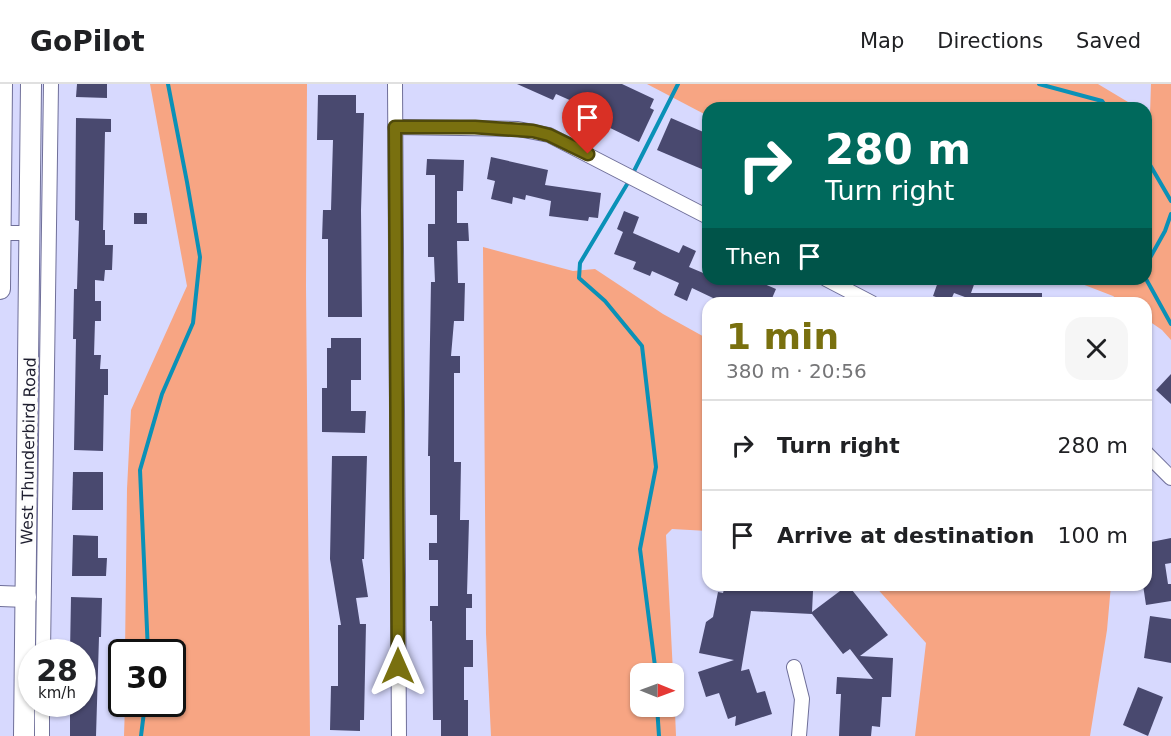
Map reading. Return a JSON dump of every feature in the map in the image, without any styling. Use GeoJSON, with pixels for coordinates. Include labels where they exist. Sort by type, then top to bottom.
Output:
{"type":"FeatureCollection","features":[{"type":"Feature","properties":{"kind":"main road"},"geometry":{"type":"LineString","coordinates":[[0,289],[2,84]]}},
{"type":"Feature","properties":{"kind":"main road","name":"West Thunderbird Road"},"geometry":{"type":"LineString","coordinates":[[24,736],[31,84]]}},
{"type":"Feature","properties":{"kind":"main road"},"geometry":{"type":"LineString","coordinates":[[2,166],[30,166]]}},
{"type":"Feature","properties":{"kind":"main road"},"geometry":{"type":"LineString","coordinates":[[0,596],[26,597]]}},
{"type":"Feature","properties":{"kind":"street","name":"West Thunderbird Road"},"geometry":{"type":"LineString","coordinates":[[43,639],[51,84]]}},
{"type":"Feature","properties":{"kind":"street"},"geometry":{"type":"LineString","coordinates":[[395,84],[399,736]]}},
{"type":"Feature","properties":{"kind":"street"},"geometry":{"type":"LineString","coordinates":[[395,127],[518,129],[549,135],[702,214]]}},
{"type":"Feature","properties":{"kind":"street"},"geometry":{"type":"LineString","coordinates":[[30,166],[50,166]]}},
{"type":"Feature","properties":{"kind":"street"},"geometry":{"type":"LineString","coordinates":[[0,233],[30,233]]}},
{"type":"Feature","properties":{"kind":"street"},"geometry":{"type":"LineString","coordinates":[[838,285],[860,297]]}},
{"type":"Feature","properties":{"kind":"street"},"geometry":{"type":"LineString","coordinates":[[1152,459],[1171,478]]}},
{"type":"Feature","properties":{"kind":"street"},"geometry":{"type":"LineString","coordinates":[[794,667],[802,699],[799,736]]}},
{"type":"Feature","properties":{"kind":"street"},"geometry":{"type":"LineString","coordinates":[[42,717],[42,736]]}},
{"type":"Feature","properties":{"kind":"shaded area"},"geometry":{"type":"Polygon","coordinates":[[[150,84],[307,84],[306,286],[310,736],[124,736],[125,717],[186,717],[186,639],[125,639],[127,489],[131,410],[187,286],[150,84]]]}},
{"type":"Feature","properties":{"kind":"shaded area"},"geometry":{"type":"Polygon","coordinates":[[[647,84],[1098,84],[1128,102],[702,102],[702,113],[647,84]]]}},
{"type":"Feature","properties":{"kind":"shaded area"},"geometry":{"type":"Polygon","coordinates":[[[1151,84],[1171,84],[1171,340],[1152,323],[1152,297],[1114,297],[1085,285],[1152,285],[1151,84]]]}},
{"type":"Feature","properties":{"kind":"shaded area"},"geometry":{"type":"Polygon","coordinates":[[[483,247],[573,271],[595,269],[663,314],[702,336],[702,531],[672,529],[666,535],[672,663],[630,663],[630,717],[675,717],[676,736],[491,736],[486,634],[483,247]]]}},
{"type":"Feature","properties":{"kind":"shaded area"},"geometry":{"type":"Polygon","coordinates":[[[879,591],[1110,591],[1107,630],[1090,736],[915,736],[926,643],[879,591]]]}},
{"type":"Feature","properties":{"kind":"building"},"geometry":{"type":"Polygon","coordinates":[[[77,84],[107,84],[107,98],[76,97],[77,84]]]}},
{"type":"Feature","properties":{"kind":"building"},"geometry":{"type":"Polygon","coordinates":[[[517,84],[622,84],[654,99],[650,108],[654,110],[639,142],[604,125],[608,117],[556,94],[553,100],[517,84]]]}},
{"type":"Feature","properties":{"kind":"building"},"geometry":{"type":"Polygon","coordinates":[[[318,95],[356,95],[356,113],[364,113],[361,210],[362,317],[328,317],[328,239],[322,239],[323,210],[331,210],[333,140],[317,140],[318,95]]]}},
{"type":"Feature","properties":{"kind":"building"},"geometry":{"type":"Polygon","coordinates":[[[76,118],[111,119],[111,132],[105,132],[103,230],[105,230],[105,245],[113,245],[112,270],[105,270],[104,281],[95,280],[95,301],[101,301],[101,321],[95,321],[94,355],[101,355],[100,369],[108,369],[108,395],[104,395],[103,451],[74,450],[76,339],[73,339],[74,289],[77,289],[79,221],[75,220],[76,118]]]}},
{"type":"Feature","properties":{"kind":"building"},"geometry":{"type":"Polygon","coordinates":[[[671,118],[702,131],[702,169],[657,150],[671,118]]]}},
{"type":"Feature","properties":{"kind":"building"},"geometry":{"type":"Polygon","coordinates":[[[491,157],[548,170],[545,185],[601,193],[598,218],[589,217],[588,221],[549,216],[551,201],[526,195],[525,200],[513,197],[512,204],[491,199],[495,181],[487,179],[491,157]]]}},
{"type":"Feature","properties":{"kind":"building"},"geometry":{"type":"Polygon","coordinates":[[[427,159],[464,160],[463,191],[457,191],[457,223],[468,223],[469,241],[457,241],[458,283],[465,283],[464,321],[454,321],[451,356],[460,356],[460,373],[454,373],[454,462],[461,462],[460,520],[469,520],[467,594],[472,594],[472,608],[466,608],[466,640],[473,640],[473,667],[464,667],[464,700],[468,700],[468,736],[441,736],[441,720],[433,720],[430,606],[438,606],[438,560],[429,560],[429,543],[437,543],[437,515],[430,515],[430,456],[428,456],[431,282],[435,282],[434,257],[428,257],[428,224],[435,224],[435,175],[426,175],[427,159]]]}},
{"type":"Feature","properties":{"kind":"building"},"geometry":{"type":"Polygon","coordinates":[[[624,211],[639,217],[633,233],[679,253],[683,245],[696,251],[689,267],[702,272],[702,285],[767,285],[776,289],[773,297],[711,297],[692,288],[687,301],[674,295],[679,283],[652,271],[650,276],[633,269],[636,262],[614,254],[623,232],[617,229],[624,211]]]}},
{"type":"Feature","properties":{"kind":"building"},"geometry":{"type":"Polygon","coordinates":[[[134,213],[147,213],[147,224],[134,224],[134,213]]]}},
{"type":"Feature","properties":{"kind":"building"},"geometry":{"type":"Polygon","coordinates":[[[937,285],[974,285],[971,293],[1042,293],[1042,297],[965,297],[954,293],[952,297],[933,296],[937,285]]]}},
{"type":"Feature","properties":{"kind":"building"},"geometry":{"type":"Polygon","coordinates":[[[331,338],[361,338],[361,380],[351,380],[351,411],[366,411],[365,433],[322,432],[322,388],[327,388],[327,348],[331,348],[331,338]]]}},
{"type":"Feature","properties":{"kind":"building"},"geometry":{"type":"Polygon","coordinates":[[[1171,374],[1171,404],[1156,390],[1171,374]]]}},
{"type":"Feature","properties":{"kind":"building"},"geometry":{"type":"Polygon","coordinates":[[[332,456],[367,456],[364,559],[362,559],[368,597],[356,598],[360,624],[366,624],[364,720],[360,720],[360,731],[330,730],[331,686],[338,686],[338,625],[341,625],[330,559],[332,456]]]}},
{"type":"Feature","properties":{"kind":"building"},"geometry":{"type":"Polygon","coordinates":[[[73,472],[103,472],[103,510],[72,510],[73,472]]]}},
{"type":"Feature","properties":{"kind":"building"},"geometry":{"type":"Polygon","coordinates":[[[73,535],[98,536],[98,558],[107,558],[106,576],[72,576],[73,535]]]}},
{"type":"Feature","properties":{"kind":"building"},"geometry":{"type":"Polygon","coordinates":[[[1171,538],[1171,563],[1165,564],[1168,584],[1171,584],[1171,601],[1146,605],[1144,591],[1152,591],[1152,542],[1171,538]]]}},
{"type":"Feature","properties":{"kind":"building"},"geometry":{"type":"Polygon","coordinates":[[[724,591],[813,591],[812,612],[840,591],[853,591],[888,635],[860,656],[893,658],[891,697],[882,697],[880,727],[872,726],[871,736],[839,736],[841,694],[836,694],[837,677],[873,679],[850,649],[843,654],[812,614],[751,611],[741,671],[749,669],[757,693],[765,691],[772,714],[735,726],[736,716],[728,719],[719,693],[706,697],[698,672],[734,660],[699,653],[706,622],[713,617],[718,592],[723,593],[724,591]]]}},
{"type":"Feature","properties":{"kind":"building"},"geometry":{"type":"Polygon","coordinates":[[[71,597],[102,598],[96,736],[70,736],[70,717],[96,717],[96,639],[70,639],[71,597]]]}},
{"type":"Feature","properties":{"kind":"building"},"geometry":{"type":"Polygon","coordinates":[[[1150,616],[1171,619],[1171,663],[1144,658],[1150,616]]]}},
{"type":"Feature","properties":{"kind":"building"},"geometry":{"type":"Polygon","coordinates":[[[1138,687],[1163,697],[1148,736],[1123,725],[1138,687]]]}},
{"type":"Feature","properties":{"kind":"waterway"},"geometry":{"type":"LineString","coordinates":[[147,639],[140,470],[162,394],[193,323],[200,257],[168,84]]}},
{"type":"Feature","properties":{"kind":"waterway"},"geometry":{"type":"LineString","coordinates":[[632,175],[678,84]]}},
{"type":"Feature","properties":{"kind":"waterway"},"geometry":{"type":"LineString","coordinates":[[1039,84],[1103,102]]}},
{"type":"Feature","properties":{"kind":"waterway"},"geometry":{"type":"LineString","coordinates":[[1152,168],[1171,201]]}},
{"type":"Feature","properties":{"kind":"waterway"},"geometry":{"type":"LineString","coordinates":[[629,181],[580,263],[579,278],[605,301],[642,346],[656,467],[640,549],[655,663]]}},
{"type":"Feature","properties":{"kind":"waterway"},"geometry":{"type":"LineString","coordinates":[[1152,254],[1165,231],[1171,214]]}},
{"type":"Feature","properties":{"kind":"waterway"},"geometry":{"type":"LineString","coordinates":[[1149,285],[1171,324]]}},
{"type":"Feature","properties":{"kind":"waterway"},"geometry":{"type":"LineString","coordinates":[[141,736],[143,717]]}},
{"type":"Feature","properties":{"kind":"waterway"},"geometry":{"type":"LineString","coordinates":[[658,717],[659,736]]}},
{"type":"Feature","properties":{"kind":"route"},"geometry":{"type":"LineString","coordinates":[[398,666],[395,127],[475,127],[533,131],[549,135],[588,154]]}}]}
